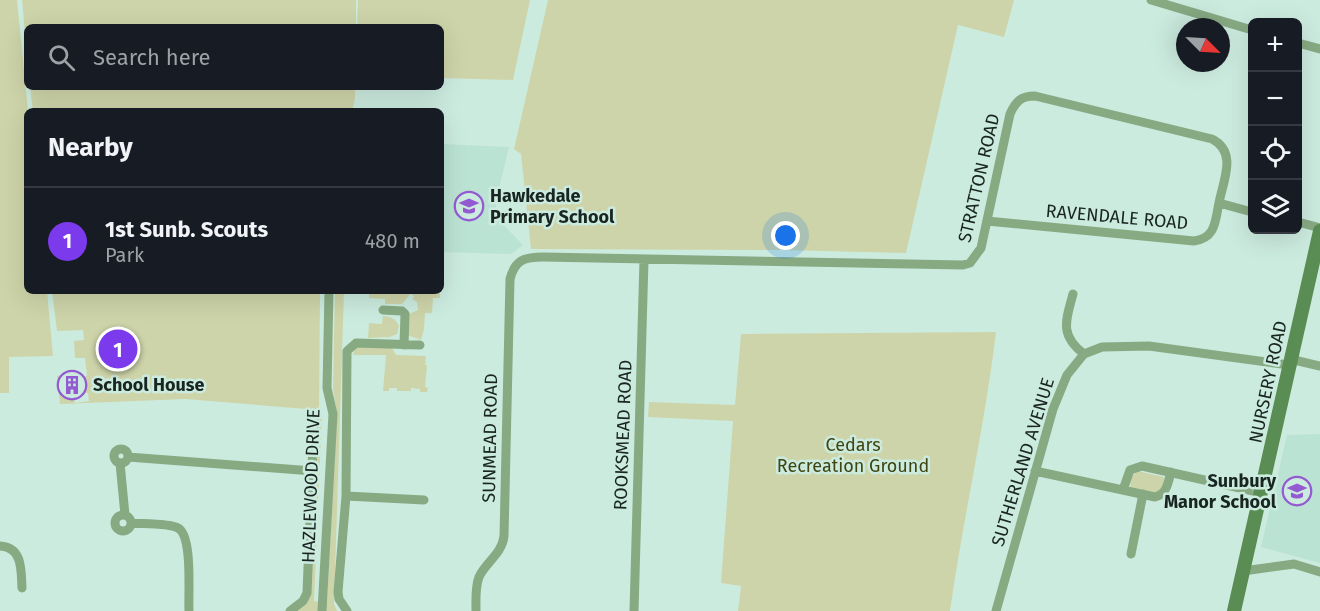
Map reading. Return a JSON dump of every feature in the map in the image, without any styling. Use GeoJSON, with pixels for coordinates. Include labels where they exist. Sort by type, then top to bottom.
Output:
{"type":"FeatureCollection","features":[{"type":"Feature","properties":{"kind":"street"},"geometry":{"type":"LineString","coordinates":[[1150,0],[1248,29]]}},
{"type":"Feature","properties":{"kind":"street"},"geometry":{"type":"LineString","coordinates":[[1302,44],[1320,49]]}},
{"type":"Feature","properties":{"kind":"street","name":"STRATTON ROAD"},"geometry":{"type":"LineString","coordinates":[[520,261],[531,257],[963,265],[970,262],[981,248],[1010,114],[1016,102],[1028,96],[1157,125],[1220,142],[1228,157],[1219,204]]}},
{"type":"Feature","properties":{"kind":"street"},"geometry":{"type":"LineString","coordinates":[[1219,204],[1248,211]]}},
{"type":"Feature","properties":{"kind":"street","name":"RAVENDALE ROAD"},"geometry":{"type":"LineString","coordinates":[[987,221],[1194,241],[1209,235],[1219,204]]}},
{"type":"Feature","properties":{"kind":"street"},"geometry":{"type":"LineString","coordinates":[[1302,223],[1320,229]]}},
{"type":"Feature","properties":{"kind":"street","name":"NURSERY ROAD"},"geometry":{"type":"LineString","coordinates":[[1234,611],[1320,229]]}},
{"type":"Feature","properties":{"kind":"street","name":"ROOKSMEAD ROAD"},"geometry":{"type":"LineString","coordinates":[[634,611],[644,260]]}},
{"type":"Feature","properties":{"kind":"street","name":"SUNMEAD ROAD"},"geometry":{"type":"LineString","coordinates":[[476,611],[477,586],[480,576],[503,546],[510,279],[513,268],[520,261]]}},
{"type":"Feature","properties":{"kind":"street","name":"HAZLEWOOD DRIVE"},"geometry":{"type":"LineString","coordinates":[[322,611],[333,414],[327,388],[329,294]]}},
{"type":"Feature","properties":{"kind":"street"},"geometry":{"type":"LineString","coordinates":[[1073,294],[1065,325],[1072,341],[1084,354],[1102,347],[1149,346],[1320,366]]}},
{"type":"Feature","properties":{"kind":"street"},"geometry":{"type":"LineString","coordinates":[[383,310],[402,311],[405,314],[404,345]]}},
{"type":"Feature","properties":{"kind":"street"},"geometry":{"type":"LineString","coordinates":[[347,611],[339,599],[345,496],[345,357],[350,346],[361,342],[420,345]]}},
{"type":"Feature","properties":{"kind":"street","name":"SUTHERLAND AVENUE"},"geometry":{"type":"LineString","coordinates":[[996,611],[1053,409],[1067,375],[1084,354]]}},
{"type":"Feature","properties":{"kind":"street"},"geometry":{"type":"LineString","coordinates":[[290,611],[303,601],[307,593],[314,418]]}},
{"type":"Feature","properties":{"kind":"street"},"geometry":{"type":"LineString","coordinates":[[189,611],[187,545],[184,534],[175,526],[128,519],[124,460],[313,471]]}},
{"type":"Feature","properties":{"kind":"street"},"geometry":{"type":"LineString","coordinates":[[1123,490],[1127,475],[1137,466],[1262,493]]}},
{"type":"Feature","properties":{"kind":"street"},"geometry":{"type":"LineString","coordinates":[[1035,471],[1155,496],[1162,494],[1168,485],[1171,472]]}},
{"type":"Feature","properties":{"kind":"street"},"geometry":{"type":"LineString","coordinates":[[1130,554],[1143,494]]}},
{"type":"Feature","properties":{"kind":"street"},"geometry":{"type":"LineString","coordinates":[[345,496],[424,500]]}},
{"type":"Feature","properties":{"kind":"street"},"geometry":{"type":"LineString","coordinates":[[0,546],[11,549],[18,558],[21,564],[22,588]]}},
{"type":"Feature","properties":{"kind":"street"},"geometry":{"type":"LineString","coordinates":[[1243,571],[1294,564],[1320,572]]}},
{"type":"Feature","properties":{"kind":"shaded area","name":"Hawkedale Primary School"},"geometry":{"type":"Polygon","coordinates":[[[444,144],[509,147],[497,197],[495,216],[523,245],[511,254],[444,252],[444,144]]]}},
{"type":"Feature","properties":{"kind":"shaded area","name":"Sunbury Manor School"},"geometry":{"type":"Polygon","coordinates":[[[1320,434],[1320,563],[1261,547],[1287,435],[1320,434]]]}},
{"type":"Feature","properties":{"kind":"green space"},"geometry":{"type":"Polygon","coordinates":[[[0,0],[17,0],[24,90],[26,90],[28,108],[24,108],[24,294],[47,294],[53,356],[9,357],[9,393],[0,393],[0,0]]]}},
{"type":"Feature","properties":{"kind":"green space"},"geometry":{"type":"Polygon","coordinates":[[[22,0],[356,0],[356,24],[24,24],[22,0]]]}},
{"type":"Feature","properties":{"kind":"green space"},"geometry":{"type":"Polygon","coordinates":[[[358,0],[530,0],[513,80],[444,78],[444,24],[357,24],[358,0]]]}},
{"type":"Feature","properties":{"kind":"green space"},"geometry":{"type":"Polygon","coordinates":[[[548,0],[1014,0],[1004,37],[958,25],[906,253],[531,249],[521,154],[514,149],[548,0]]]}},
{"type":"Feature","properties":{"kind":"green space"},"geometry":{"type":"Polygon","coordinates":[[[30,90],[355,90],[353,108],[33,108],[30,90]]]}},
{"type":"Feature","properties":{"kind":"green space"},"geometry":{"type":"Polygon","coordinates":[[[52,294],[320,294],[319,410],[185,399],[60,404],[57,376],[60,375],[62,397],[74,397],[75,403],[89,401],[88,393],[84,393],[83,377],[87,376],[85,358],[75,358],[74,341],[84,340],[83,330],[57,331],[52,294]]]}},
{"type":"Feature","properties":{"kind":"green space"},"geometry":{"type":"Polygon","coordinates":[[[335,294],[344,294],[334,604],[337,611],[295,611],[305,602],[315,423],[308,412],[322,412],[314,601],[327,603],[337,414],[333,388],[335,294]]]}},
{"type":"Feature","properties":{"kind":"green space"},"geometry":{"type":"Polygon","coordinates":[[[369,294],[410,294],[402,304],[385,304],[385,299],[369,298],[369,294]]]}},
{"type":"Feature","properties":{"kind":"green space"},"geometry":{"type":"Polygon","coordinates":[[[412,294],[440,294],[440,298],[433,298],[432,313],[425,313],[421,340],[407,335],[409,314],[418,310],[417,302],[412,299],[414,297],[412,294]]]}},
{"type":"Feature","properties":{"kind":"green space"},"geometry":{"type":"Polygon","coordinates":[[[383,316],[391,317],[396,321],[399,326],[397,334],[390,337],[368,338],[369,323],[382,324],[383,316]]]}},
{"type":"Feature","properties":{"kind":"green space","name":"Cedars Recreation Ground"},"geometry":{"type":"Polygon","coordinates":[[[996,332],[950,611],[738,611],[741,586],[721,583],[733,421],[648,417],[649,402],[735,405],[741,334],[996,332]]]}},
{"type":"Feature","properties":{"kind":"green space"},"geometry":{"type":"Polygon","coordinates":[[[359,346],[392,348],[396,355],[426,356],[425,387],[428,388],[427,392],[411,388],[411,391],[397,391],[397,388],[389,388],[389,391],[383,391],[386,355],[353,355],[355,348],[359,346]]]}},
{"type":"Feature","properties":{"kind":"green space"},"geometry":{"type":"Polygon","coordinates":[[[1137,471],[1164,477],[1166,485],[1157,493],[1130,487],[1132,476],[1137,471]]]}},
{"type":"Feature","properties":{"kind":"place","name":"Hawkedale Primary School"},"geometry":{"type":"Point","coordinates":[469,206]}},
{"type":"Feature","properties":{"kind":"place","name":"1st Sunb. Scouts"},"geometry":{"type":"Point","coordinates":[118,349]}},
{"type":"Feature","properties":{"kind":"place","name":"School House"},"geometry":{"type":"Point","coordinates":[72,385]}},
{"type":"Feature","properties":{"kind":"place","name":"Sunbury Manor School"},"geometry":{"type":"Point","coordinates":[1297,491]}}]}
